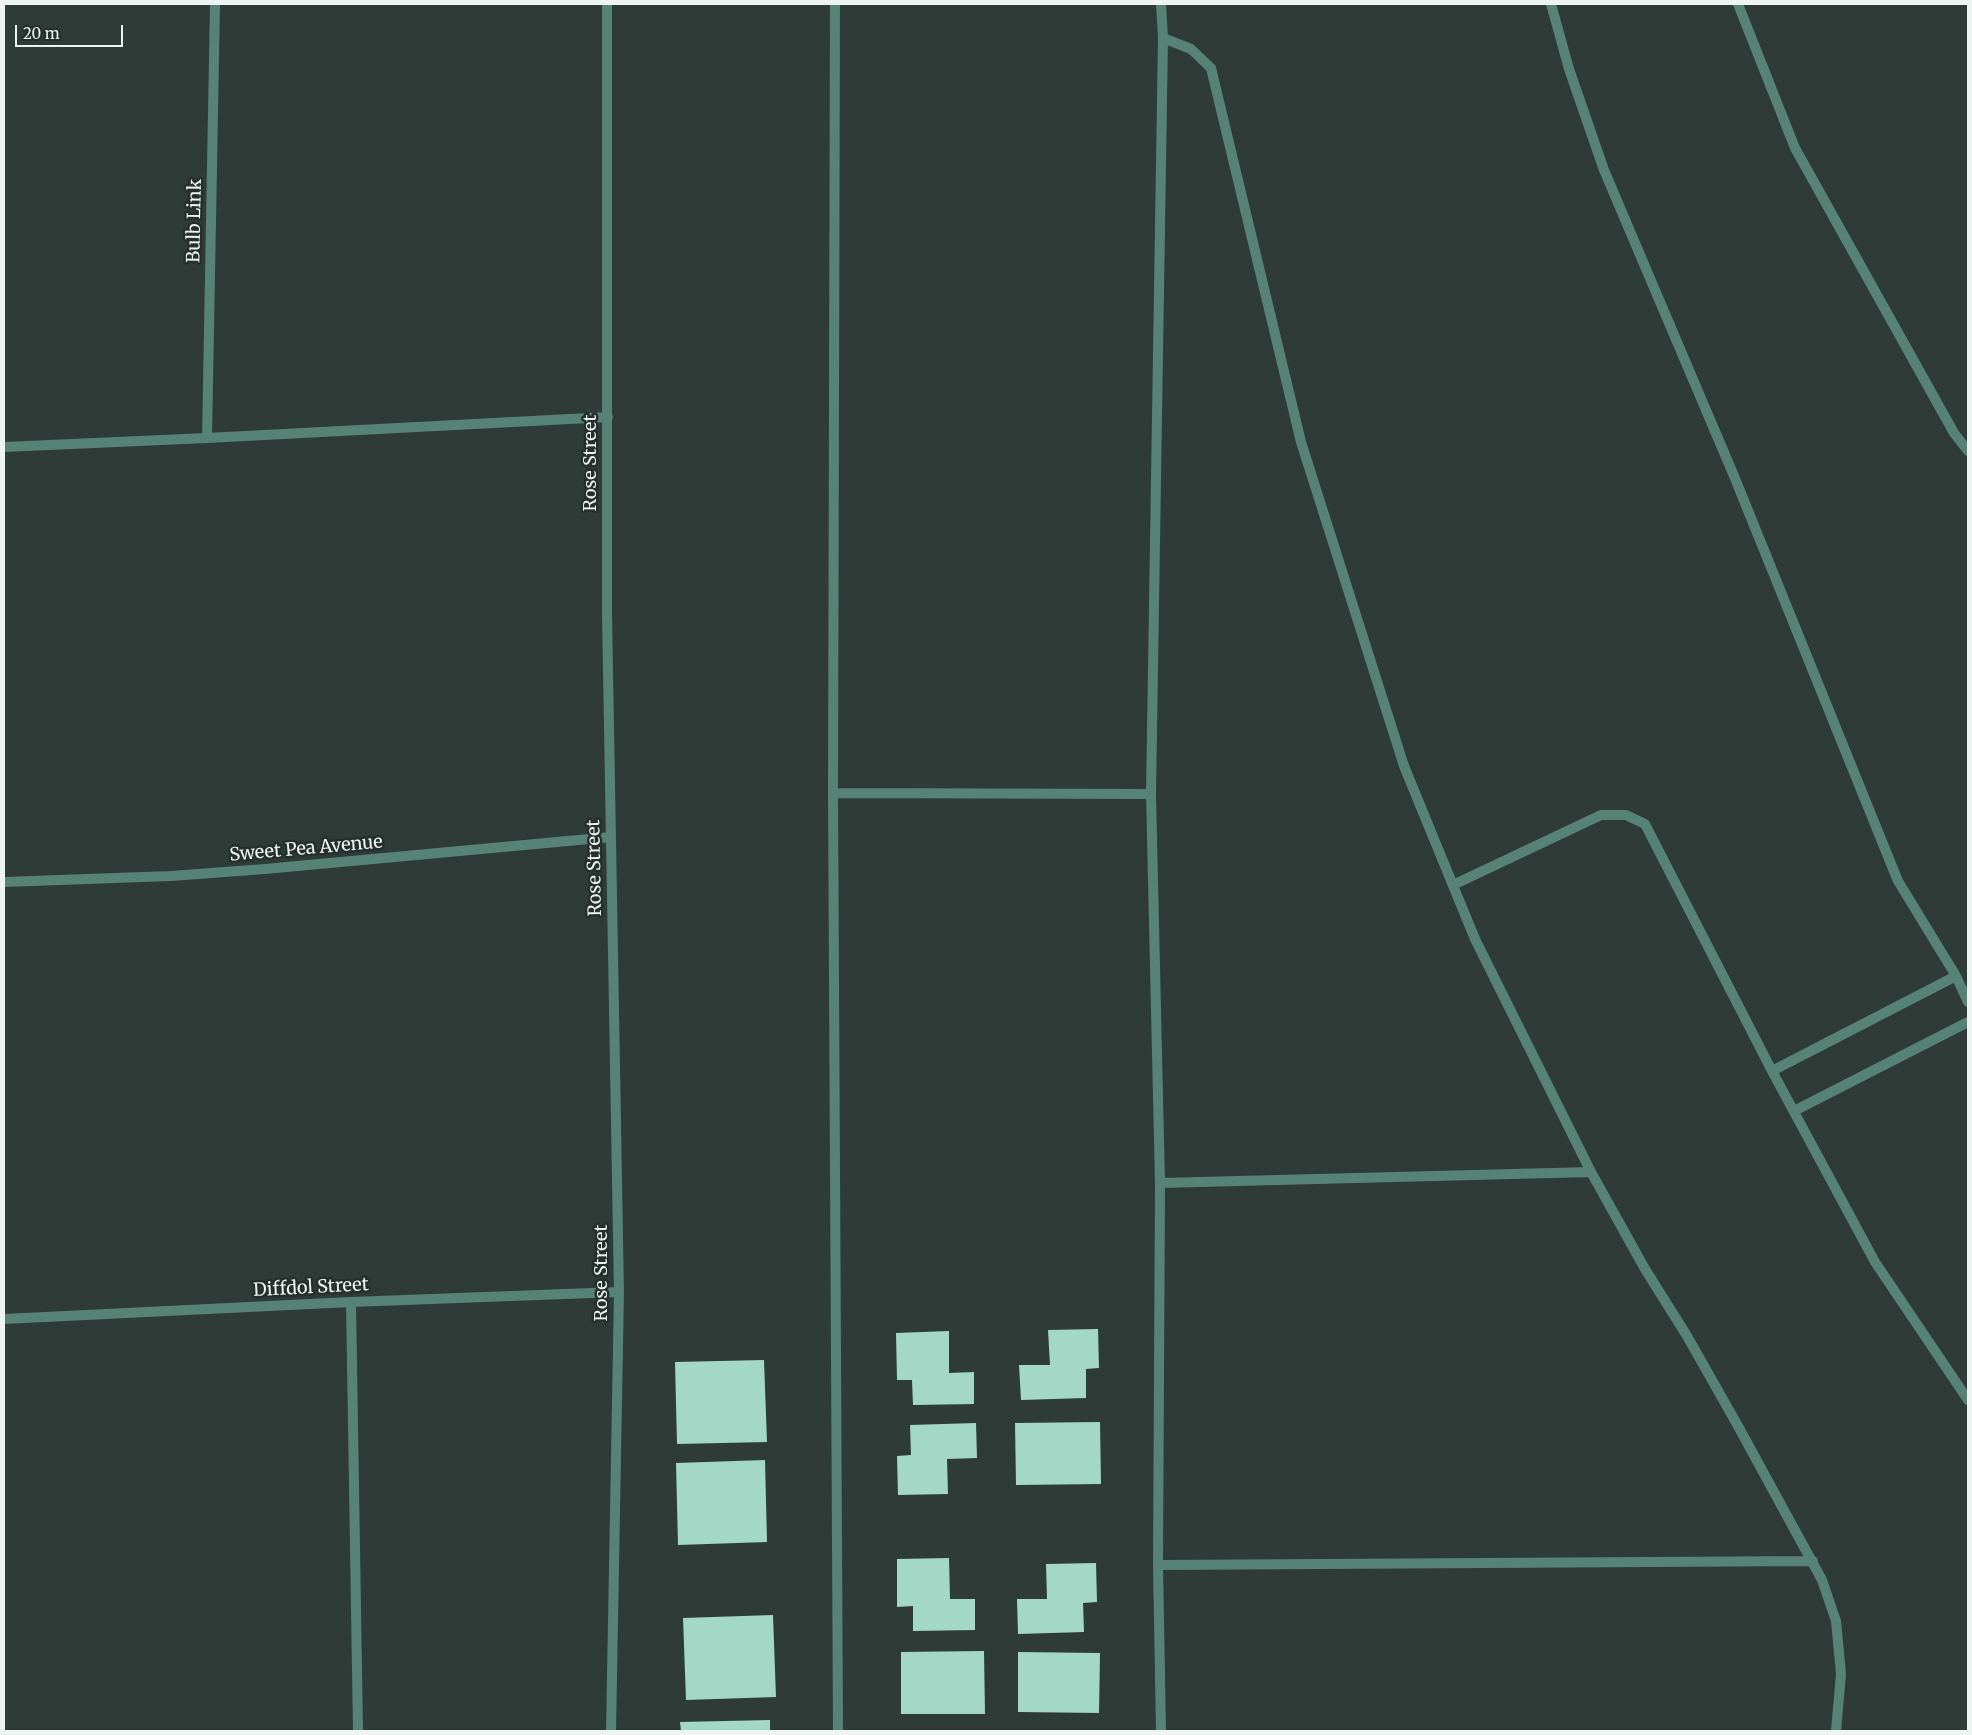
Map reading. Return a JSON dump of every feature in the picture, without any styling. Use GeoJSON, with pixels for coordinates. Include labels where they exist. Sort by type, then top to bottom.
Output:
{"type":"FeatureCollection","features":[{"type":"Feature","properties":{"kind":"street","name":"Bulb Link"},"geometry":{"type":"LineString","coordinates":[[207,438],[215,4]]}},
{"type":"Feature","properties":{"kind":"street","name":"Rose Street"},"geometry":{"type":"LineString","coordinates":[[607,4],[607,614],[619,1292],[612,1731]]}},
{"type":"Feature","properties":{"kind":"street"},"geometry":{"type":"LineString","coordinates":[[835,4],[833,794],[838,1731]]}},
{"type":"Feature","properties":{"kind":"street"},"geometry":{"type":"LineString","coordinates":[[1161,4],[1163,38],[1151,794],[1160,1183],[1158,1565],[1161,1731]]}},
{"type":"Feature","properties":{"kind":"street"},"geometry":{"type":"LineString","coordinates":[[1551,4],[1604,170],[1730,467],[1898,881],[1956,976],[1968,1002]]}},
{"type":"Feature","properties":{"kind":"street"},"geometry":{"type":"LineString","coordinates":[[1738,4],[1795,148],[1954,433],[1968,452]]}},
{"type":"Feature","properties":{"kind":"street"},"geometry":{"type":"LineString","coordinates":[[1163,38],[1191,49],[1211,68],[1301,442],[1404,766],[1475,939],[1591,1172],[1645,1269],[1687,1336],[1822,1580],[1836,1621],[1841,1674],[1836,1731]]}},
{"type":"Feature","properties":{"kind":"street"},"geometry":{"type":"LineString","coordinates":[[4,447],[608,417]]}},
{"type":"Feature","properties":{"kind":"street"},"geometry":{"type":"LineString","coordinates":[[833,794],[1151,794]]}},
{"type":"Feature","properties":{"kind":"street"},"geometry":{"type":"LineString","coordinates":[[1453,885],[1601,816],[1626,816],[1645,824],[1772,1071],[1875,1262],[1968,1400]]}},
{"type":"Feature","properties":{"kind":"street","name":"Sweet Pea Avenue"},"geometry":{"type":"LineString","coordinates":[[4,882],[170,876],[265,870],[611,837]]}},
{"type":"Feature","properties":{"kind":"street"},"geometry":{"type":"LineString","coordinates":[[1772,1071],[1956,976]]}},
{"type":"Feature","properties":{"kind":"street"},"geometry":{"type":"LineString","coordinates":[[1794,1111],[1968,1022]]}},
{"type":"Feature","properties":{"kind":"street"},"geometry":{"type":"LineString","coordinates":[[1160,1183],[1591,1172]]}},
{"type":"Feature","properties":{"kind":"street","name":"Diffdol Street"},"geometry":{"type":"LineString","coordinates":[[4,1319],[351,1302],[619,1292]]}},
{"type":"Feature","properties":{"kind":"street"},"geometry":{"type":"LineString","coordinates":[[351,1302],[358,1731]]}},
{"type":"Feature","properties":{"kind":"street"},"geometry":{"type":"LineString","coordinates":[[1158,1565],[1812,1561]]}},
{"type":"Feature","properties":{"kind":"building"},"geometry":{"type":"Polygon","coordinates":[[[1098,1329],[1099,1368],[1086,1369],[1086,1398],[1021,1400],[1019,1365],[1050,1365],[1048,1330],[1098,1329]]]}},
{"type":"Feature","properties":{"kind":"building"},"geometry":{"type":"Polygon","coordinates":[[[949,1331],[949,1373],[974,1372],[974,1404],[913,1405],[912,1380],[897,1380],[896,1333],[949,1331]]]}},
{"type":"Feature","properties":{"kind":"building"},"geometry":{"type":"Polygon","coordinates":[[[764,1360],[767,1442],[677,1444],[675,1362],[764,1360]]]}},
{"type":"Feature","properties":{"kind":"building"},"geometry":{"type":"Polygon","coordinates":[[[1100,1422],[1101,1484],[1016,1485],[1015,1423],[1100,1422]]]}},
{"type":"Feature","properties":{"kind":"building"},"geometry":{"type":"Polygon","coordinates":[[[976,1423],[977,1458],[947,1459],[948,1494],[898,1495],[897,1456],[911,1455],[910,1425],[976,1423]]]}},
{"type":"Feature","properties":{"kind":"building"},"geometry":{"type":"Polygon","coordinates":[[[765,1460],[767,1542],[678,1545],[676,1463],[765,1460]]]}},
{"type":"Feature","properties":{"kind":"building"},"geometry":{"type":"Polygon","coordinates":[[[949,1558],[950,1599],[975,1599],[975,1630],[913,1631],[913,1606],[897,1607],[897,1559],[949,1558]]]}},
{"type":"Feature","properties":{"kind":"building"},"geometry":{"type":"Polygon","coordinates":[[[1096,1563],[1097,1602],[1083,1603],[1084,1632],[1018,1634],[1017,1599],[1047,1599],[1046,1564],[1096,1563]]]}},
{"type":"Feature","properties":{"kind":"building"},"geometry":{"type":"Polygon","coordinates":[[[773,1615],[776,1697],[686,1700],[683,1618],[773,1615]]]}},
{"type":"Feature","properties":{"kind":"building"},"geometry":{"type":"Polygon","coordinates":[[[984,1651],[985,1714],[901,1714],[901,1652],[984,1651]]]}},
{"type":"Feature","properties":{"kind":"building"},"geometry":{"type":"Polygon","coordinates":[[[1018,1652],[1100,1653],[1099,1713],[1018,1712],[1018,1652]]]}},
{"type":"Feature","properties":{"kind":"building"},"geometry":{"type":"Polygon","coordinates":[[[770,1720],[770,1731],[681,1731],[680,1722],[770,1720]]]}}]}
